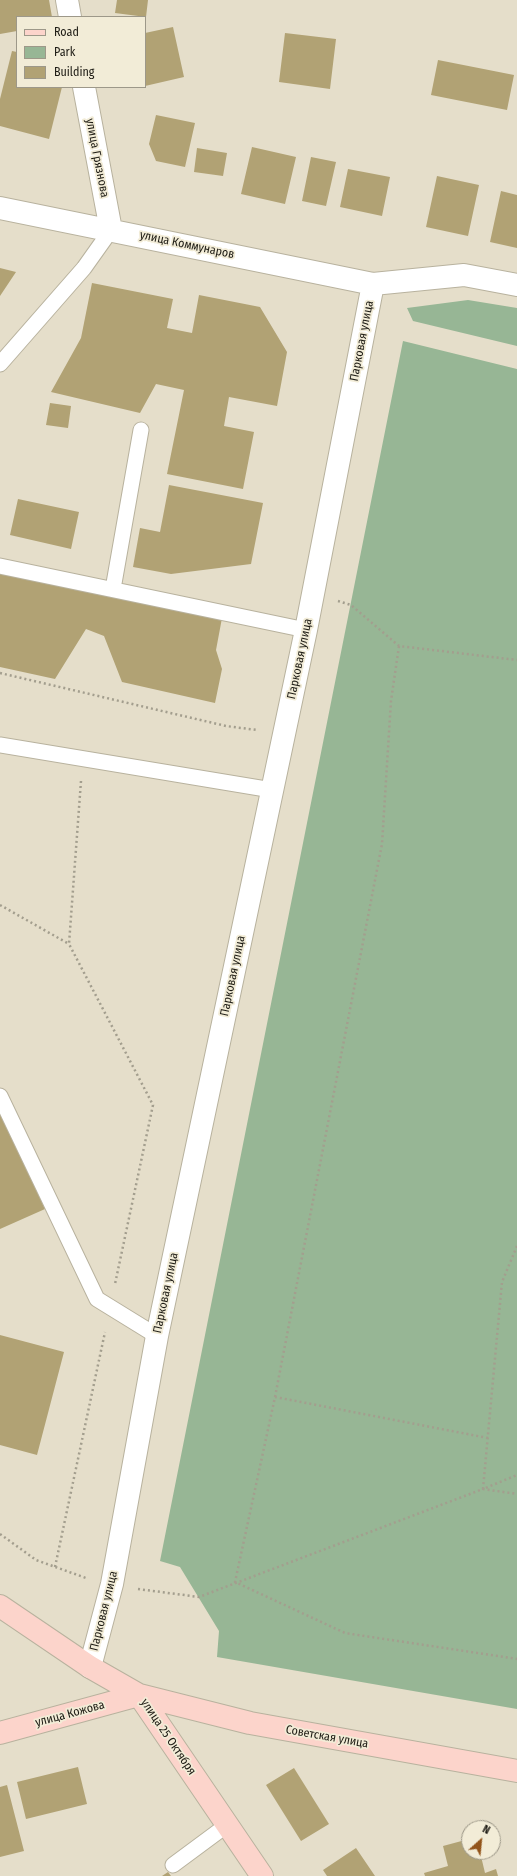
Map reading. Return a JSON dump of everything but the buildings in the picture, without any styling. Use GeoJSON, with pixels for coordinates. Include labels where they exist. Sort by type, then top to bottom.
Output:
{"type":"FeatureCollection","features":[{"type":"Feature","properties":{"kind":"main road","name":"улица 25 Октября"},"geometry":{"type":"LineString","coordinates":[[0,1606],[90,1667],[140,1695],[262,1876]]}},
{"type":"Feature","properties":{"kind":"main road","name":"улица Кожова"},"geometry":{"type":"LineString","coordinates":[[0,1733],[140,1695]]}},
{"type":"Feature","properties":{"kind":"main road","name":"Советская улица"},"geometry":{"type":"LineString","coordinates":[[140,1695],[250,1723],[517,1771]]}},
{"type":"Feature","properties":{"kind":"street"},"geometry":{"type":"LineString","coordinates":[[67,0],[70,16]]}},
{"type":"Feature","properties":{"kind":"street","name":"улица Грязнова"},"geometry":{"type":"LineString","coordinates":[[84,88],[111,230]]}},
{"type":"Feature","properties":{"kind":"street","name":"улица Коммунаров"},"geometry":{"type":"LineString","coordinates":[[0,208],[373,284],[464,275],[517,285]]}},
{"type":"Feature","properties":{"kind":"street","name":"Парковая улица"},"geometry":{"type":"LineString","coordinates":[[90,1667],[112,1584],[157,1336],[306,630],[373,284]]}},
{"type":"Feature","properties":{"kind":"lane"},"geometry":{"type":"LineString","coordinates":[[0,364],[84,268],[111,230]]}},
{"type":"Feature","properties":{"kind":"lane"},"geometry":{"type":"LineString","coordinates":[[113,589],[141,430]]}},
{"type":"Feature","properties":{"kind":"lane"},"geometry":{"type":"LineString","coordinates":[[0,566],[306,630]]}},
{"type":"Feature","properties":{"kind":"lane"},"geometry":{"type":"LineString","coordinates":[[0,745],[272,790]]}},
{"type":"Feature","properties":{"kind":"lane"},"geometry":{"type":"LineString","coordinates":[[0,1096],[97,1299],[157,1336]]}},
{"type":"Feature","properties":{"kind":"lane"},"geometry":{"type":"LineString","coordinates":[[173,1865],[227,1825]]}},
{"type":"Feature","properties":{"kind":"path"},"geometry":{"type":"LineString","coordinates":[[313,595],[351,605],[399,646],[517,660]]}},
{"type":"Feature","properties":{"kind":"path"},"geometry":{"type":"LineString","coordinates":[[235,1582],[275,1397],[382,844],[392,701],[399,646]]}},
{"type":"Feature","properties":{"kind":"path"},"geometry":{"type":"LineString","coordinates":[[0,673],[226,726],[284,735]]}},
{"type":"Feature","properties":{"kind":"path"},"geometry":{"type":"LineString","coordinates":[[55,1567],[153,1105],[69,944],[82,759]]}},
{"type":"Feature","properties":{"kind":"path"},"geometry":{"type":"LineString","coordinates":[[0,905],[69,944]]}},
{"type":"Feature","properties":{"kind":"path"},"geometry":{"type":"LineString","coordinates":[[483,1490],[502,1282],[517,1246]]}},
{"type":"Feature","properties":{"kind":"path"},"geometry":{"type":"LineString","coordinates":[[275,1397],[488,1438]]}},
{"type":"Feature","properties":{"kind":"path"},"geometry":{"type":"LineString","coordinates":[[0,1534],[36,1560],[87,1578],[112,1584],[198,1597],[483,1490],[517,1475]]}},
{"type":"Feature","properties":{"kind":"path"},"geometry":{"type":"LineString","coordinates":[[483,1490],[517,1494]]}},
{"type":"Feature","properties":{"kind":"path"},"geometry":{"type":"LineString","coordinates":[[235,1582],[345,1633],[517,1659]]}},
{"type":"Feature","properties":{"kind":"green space"},"geometry":{"type":"Polygon","coordinates":[[[468,300],[517,308],[517,346],[413,321],[407,308],[468,300]]]}},
{"type":"Feature","properties":{"kind":"green space"},"geometry":{"type":"Polygon","coordinates":[[[403,341],[517,369],[517,1709],[217,1657],[219,1631],[180,1567],[160,1561],[403,341]]]}}]}
